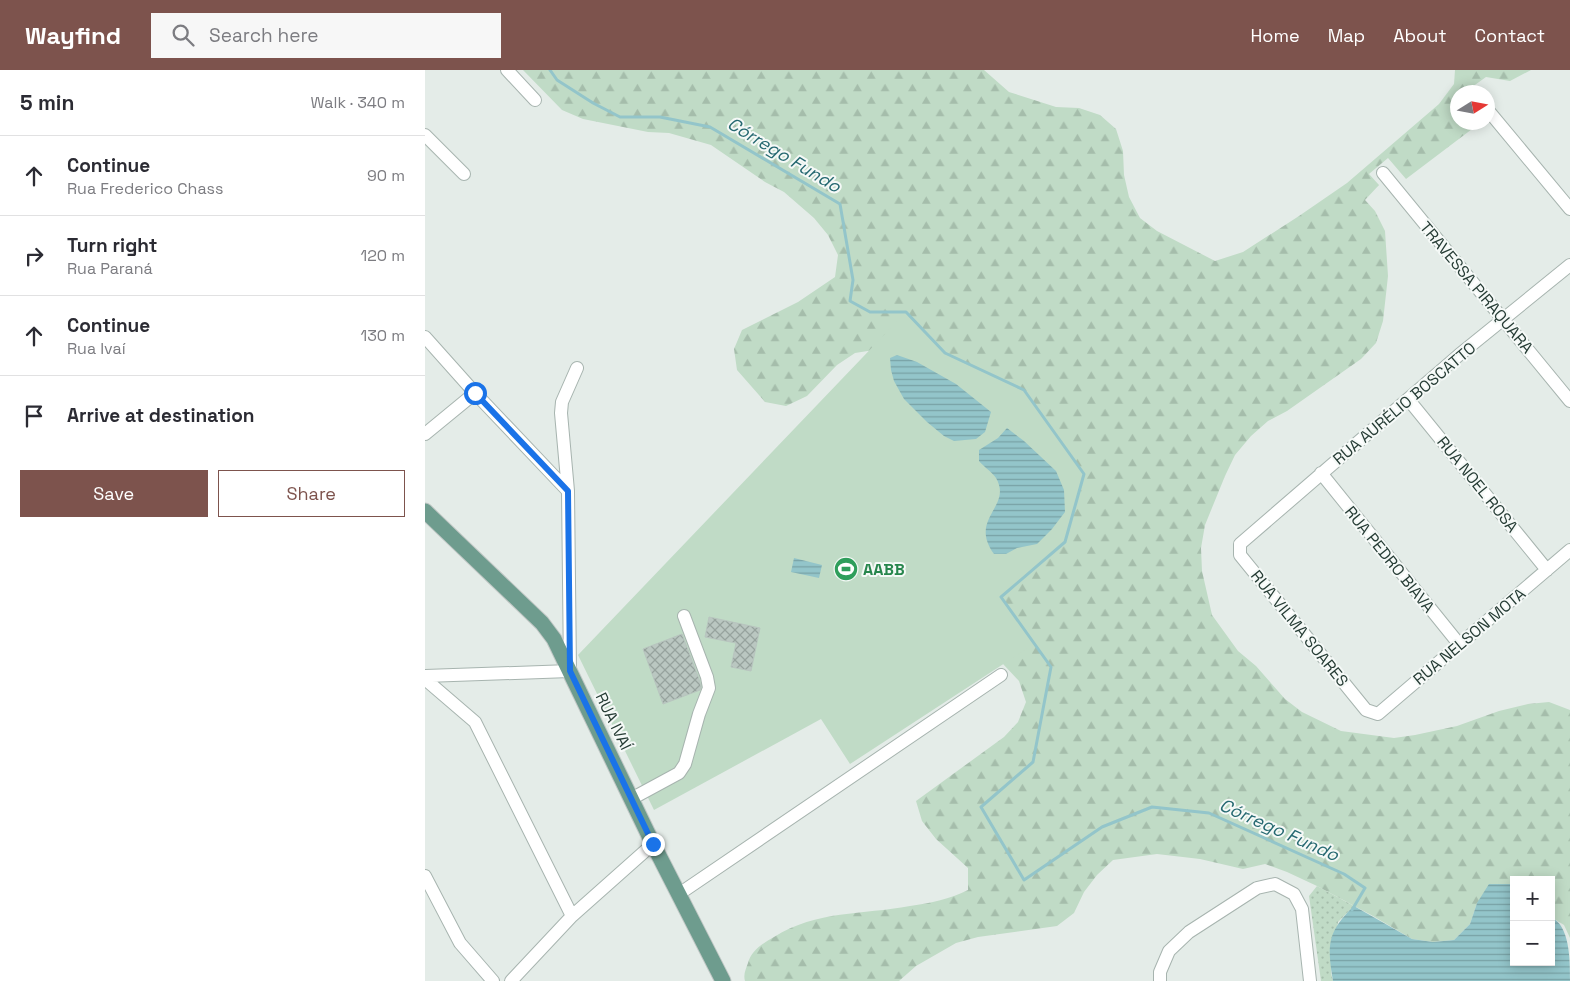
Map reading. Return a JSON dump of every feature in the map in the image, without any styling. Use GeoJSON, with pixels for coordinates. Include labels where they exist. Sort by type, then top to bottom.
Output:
{"type":"FeatureCollection","features":[{"type":"Feature","properties":{"kind":"main road","name":"RUA IVAÍ"},"geometry":{"type":"LineString","coordinates":[[425,511],[542,623],[554,639],[653,844],[723,981]]}},
{"type":"Feature","properties":{"kind":"street"},"geometry":{"type":"LineString","coordinates":[[507,70],[535,100]]}},
{"type":"Feature","properties":{"kind":"street"},"geometry":{"type":"LineString","coordinates":[[1495,119],[1570,209]]}},
{"type":"Feature","properties":{"kind":"street"},"geometry":{"type":"LineString","coordinates":[[425,135],[464,174]]}},
{"type":"Feature","properties":{"kind":"street","name":"TRAVESSA PIRAQUARA"},"geometry":{"type":"LineString","coordinates":[[1383,173],[1570,401]]}},
{"type":"Feature","properties":{"kind":"street","name":"RUA AURÉLIO BOSCATTO"},"geometry":{"type":"LineString","coordinates":[[1240,544],[1408,399],[1570,265]]}},
{"type":"Feature","properties":{"kind":"street"},"geometry":{"type":"LineString","coordinates":[[425,336],[475,393],[568,491]]}},
{"type":"Feature","properties":{"kind":"street"},"geometry":{"type":"LineString","coordinates":[[425,677],[570,671],[568,491],[561,413],[562,402],[577,368]]}},
{"type":"Feature","properties":{"kind":"street"},"geometry":{"type":"LineString","coordinates":[[425,434],[475,393]]}},
{"type":"Feature","properties":{"kind":"street","name":"RUA NOEL ROSA"},"geometry":{"type":"LineString","coordinates":[[1408,399],[1547,570]]}},
{"type":"Feature","properties":{"kind":"street","name":"RUA PEDRO BIAVA"},"geometry":{"type":"LineString","coordinates":[[1321,473],[1459,644]]}},
{"type":"Feature","properties":{"kind":"street","name":"RUA VILMA SOARES"},"geometry":{"type":"LineString","coordinates":[[1240,544],[1240,555],[1366,710]]}},
{"type":"Feature","properties":{"kind":"street","name":"RUA NELSON MOTA"},"geometry":{"type":"LineString","coordinates":[[1366,710],[1378,714],[1570,550]]}},
{"type":"Feature","properties":{"kind":"street"},"geometry":{"type":"LineString","coordinates":[[631,799],[679,773],[685,764],[699,714],[709,688],[707,677],[684,616]]}},
{"type":"Feature","properties":{"kind":"street"},"geometry":{"type":"LineString","coordinates":[[679,894],[1001,675]]}},
{"type":"Feature","properties":{"kind":"street"},"geometry":{"type":"LineString","coordinates":[[425,677],[475,722],[573,916]]}},
{"type":"Feature","properties":{"kind":"street"},"geometry":{"type":"LineString","coordinates":[[511,981],[573,916],[653,844]]}},
{"type":"Feature","properties":{"kind":"street"},"geometry":{"type":"LineString","coordinates":[[425,876],[460,943],[493,981]]}},
{"type":"Feature","properties":{"kind":"street"},"geometry":{"type":"LineString","coordinates":[[1160,981],[1160,972],[1169,951],[1189,932],[1257,888],[1275,884],[1295,894],[1302,908],[1310,981]]}},
{"type":"Feature","properties":{"kind":"green space"},"geometry":{"type":"Polygon","coordinates":[[[523,70],[984,70],[1009,92],[1056,107],[1079,108],[1100,115],[1116,129],[1123,151],[1124,175],[1129,197],[1140,218],[1157,231],[1215,261],[1243,252],[1347,183],[1439,104],[1450,89],[1450,130],[1471,130],[1406,179],[1388,158],[1369,174],[1379,185],[1365,200],[1375,211],[1385,231],[1388,276],[1383,321],[1376,343],[1361,359],[1287,411],[1268,421],[1251,436],[1235,455],[1205,525],[1201,548],[1202,571],[1212,615],[1238,651],[1256,666],[1285,699],[1302,712],[1341,731],[1394,738],[1457,726],[1499,711],[1528,704],[1549,702],[1570,710],[1570,938],[1564,925],[1555,919],[1555,876],[1510,876],[1510,885],[1477,903],[1470,924],[1454,940],[1433,942],[1412,939],[1317,886],[1265,864],[1243,869],[1200,859],[1157,854],[1113,860],[1097,875],[1084,892],[1074,913],[1057,926],[978,937],[956,943],[916,966],[899,981],[745,981],[746,969],[755,951],[790,928],[823,918],[933,902],[968,890],[968,868],[936,839],[922,821],[916,801],[1004,737],[1018,722],[1026,702],[1019,681],[989,649],[874,350],[855,353],[837,365],[807,396],[786,406],[765,402],[737,370],[734,349],[742,330],[798,302],[835,277],[838,255],[828,235],[814,218],[784,192],[765,182],[711,145],[669,133],[648,132],[583,119],[562,110],[523,70]]]}},
{"type":"Feature","properties":{"kind":"green space"},"geometry":{"type":"Polygon","coordinates":[[[1455,70],[1531,70],[1510,81],[1486,77],[1475,85],[1453,85],[1455,70]]]}},
{"type":"Feature","properties":{"kind":"green space","name":"AABB"},"geometry":{"type":"Polygon","coordinates":[[[906,312],[945,353],[1024,390],[1084,474],[1065,542],[1001,597],[1034,644],[850,764],[821,719],[654,810],[578,655],[906,312]]]}},
{"type":"Feature","properties":{"kind":"green space"},"geometry":{"type":"Polygon","coordinates":[[[1317,886],[1354,906],[1338,922],[1331,973],[1333,981],[1321,981],[1309,896],[1317,886]]]}},
{"type":"Feature","properties":{"kind":"water"},"geometry":{"type":"Polygon","coordinates":[[[897,355],[917,362],[956,384],[991,412],[985,432],[976,439],[954,441],[944,436],[927,422],[904,399],[894,381],[890,358],[897,355]]]}},
{"type":"Feature","properties":{"kind":"water"},"geometry":{"type":"Polygon","coordinates":[[[1007,428],[1056,471],[1064,490],[1065,512],[1037,544],[1017,548],[1006,554],[994,554],[987,542],[986,531],[999,497],[1000,488],[996,478],[979,461],[979,450],[998,438],[1007,428]]]}},
{"type":"Feature","properties":{"kind":"water"},"geometry":{"type":"Polygon","coordinates":[[[794,558],[822,565],[819,578],[791,572],[794,558]]]}},
{"type":"Feature","properties":{"kind":"water"},"geometry":{"type":"Polygon","coordinates":[[[1489,884],[1510,884],[1510,966],[1555,966],[1555,920],[1557,921],[1568,944],[1570,981],[1333,981],[1330,958],[1331,940],[1338,924],[1354,906],[1412,939],[1433,942],[1454,940],[1470,924],[1477,903],[1489,884]]]}},
{"type":"Feature","properties":{"kind":"building"},"geometry":{"type":"Polygon","coordinates":[[[709,617],[760,628],[751,671],[731,667],[736,643],[705,637],[709,617]]]}},
{"type":"Feature","properties":{"kind":"building"},"geometry":{"type":"Polygon","coordinates":[[[682,634],[701,687],[700,690],[663,704],[643,649],[682,634]]]}},
{"type":"Feature","properties":{"kind":"waterway","name":"Córrego Fundo"},"geometry":{"type":"LineString","coordinates":[[550,70],[557,80],[593,103],[620,117],[660,117],[710,127],[840,204],[853,280],[850,301],[870,312],[906,312],[945,353],[1024,390],[1084,474],[1065,542],[1001,597],[1051,667],[1033,762],[981,807],[1024,880],[1102,827],[1152,807],[1209,813],[1344,874],[1365,888],[1352,910]]}},
{"type":"Feature","properties":{"kind":"place","name":"AABB"},"geometry":{"type":"Point","coordinates":[846,569]}},
{"type":"Feature","properties":{"kind":"route"},"geometry":{"type":"LineString","coordinates":[[475,393],[568,491],[570,671],[653,844]]}}]}
